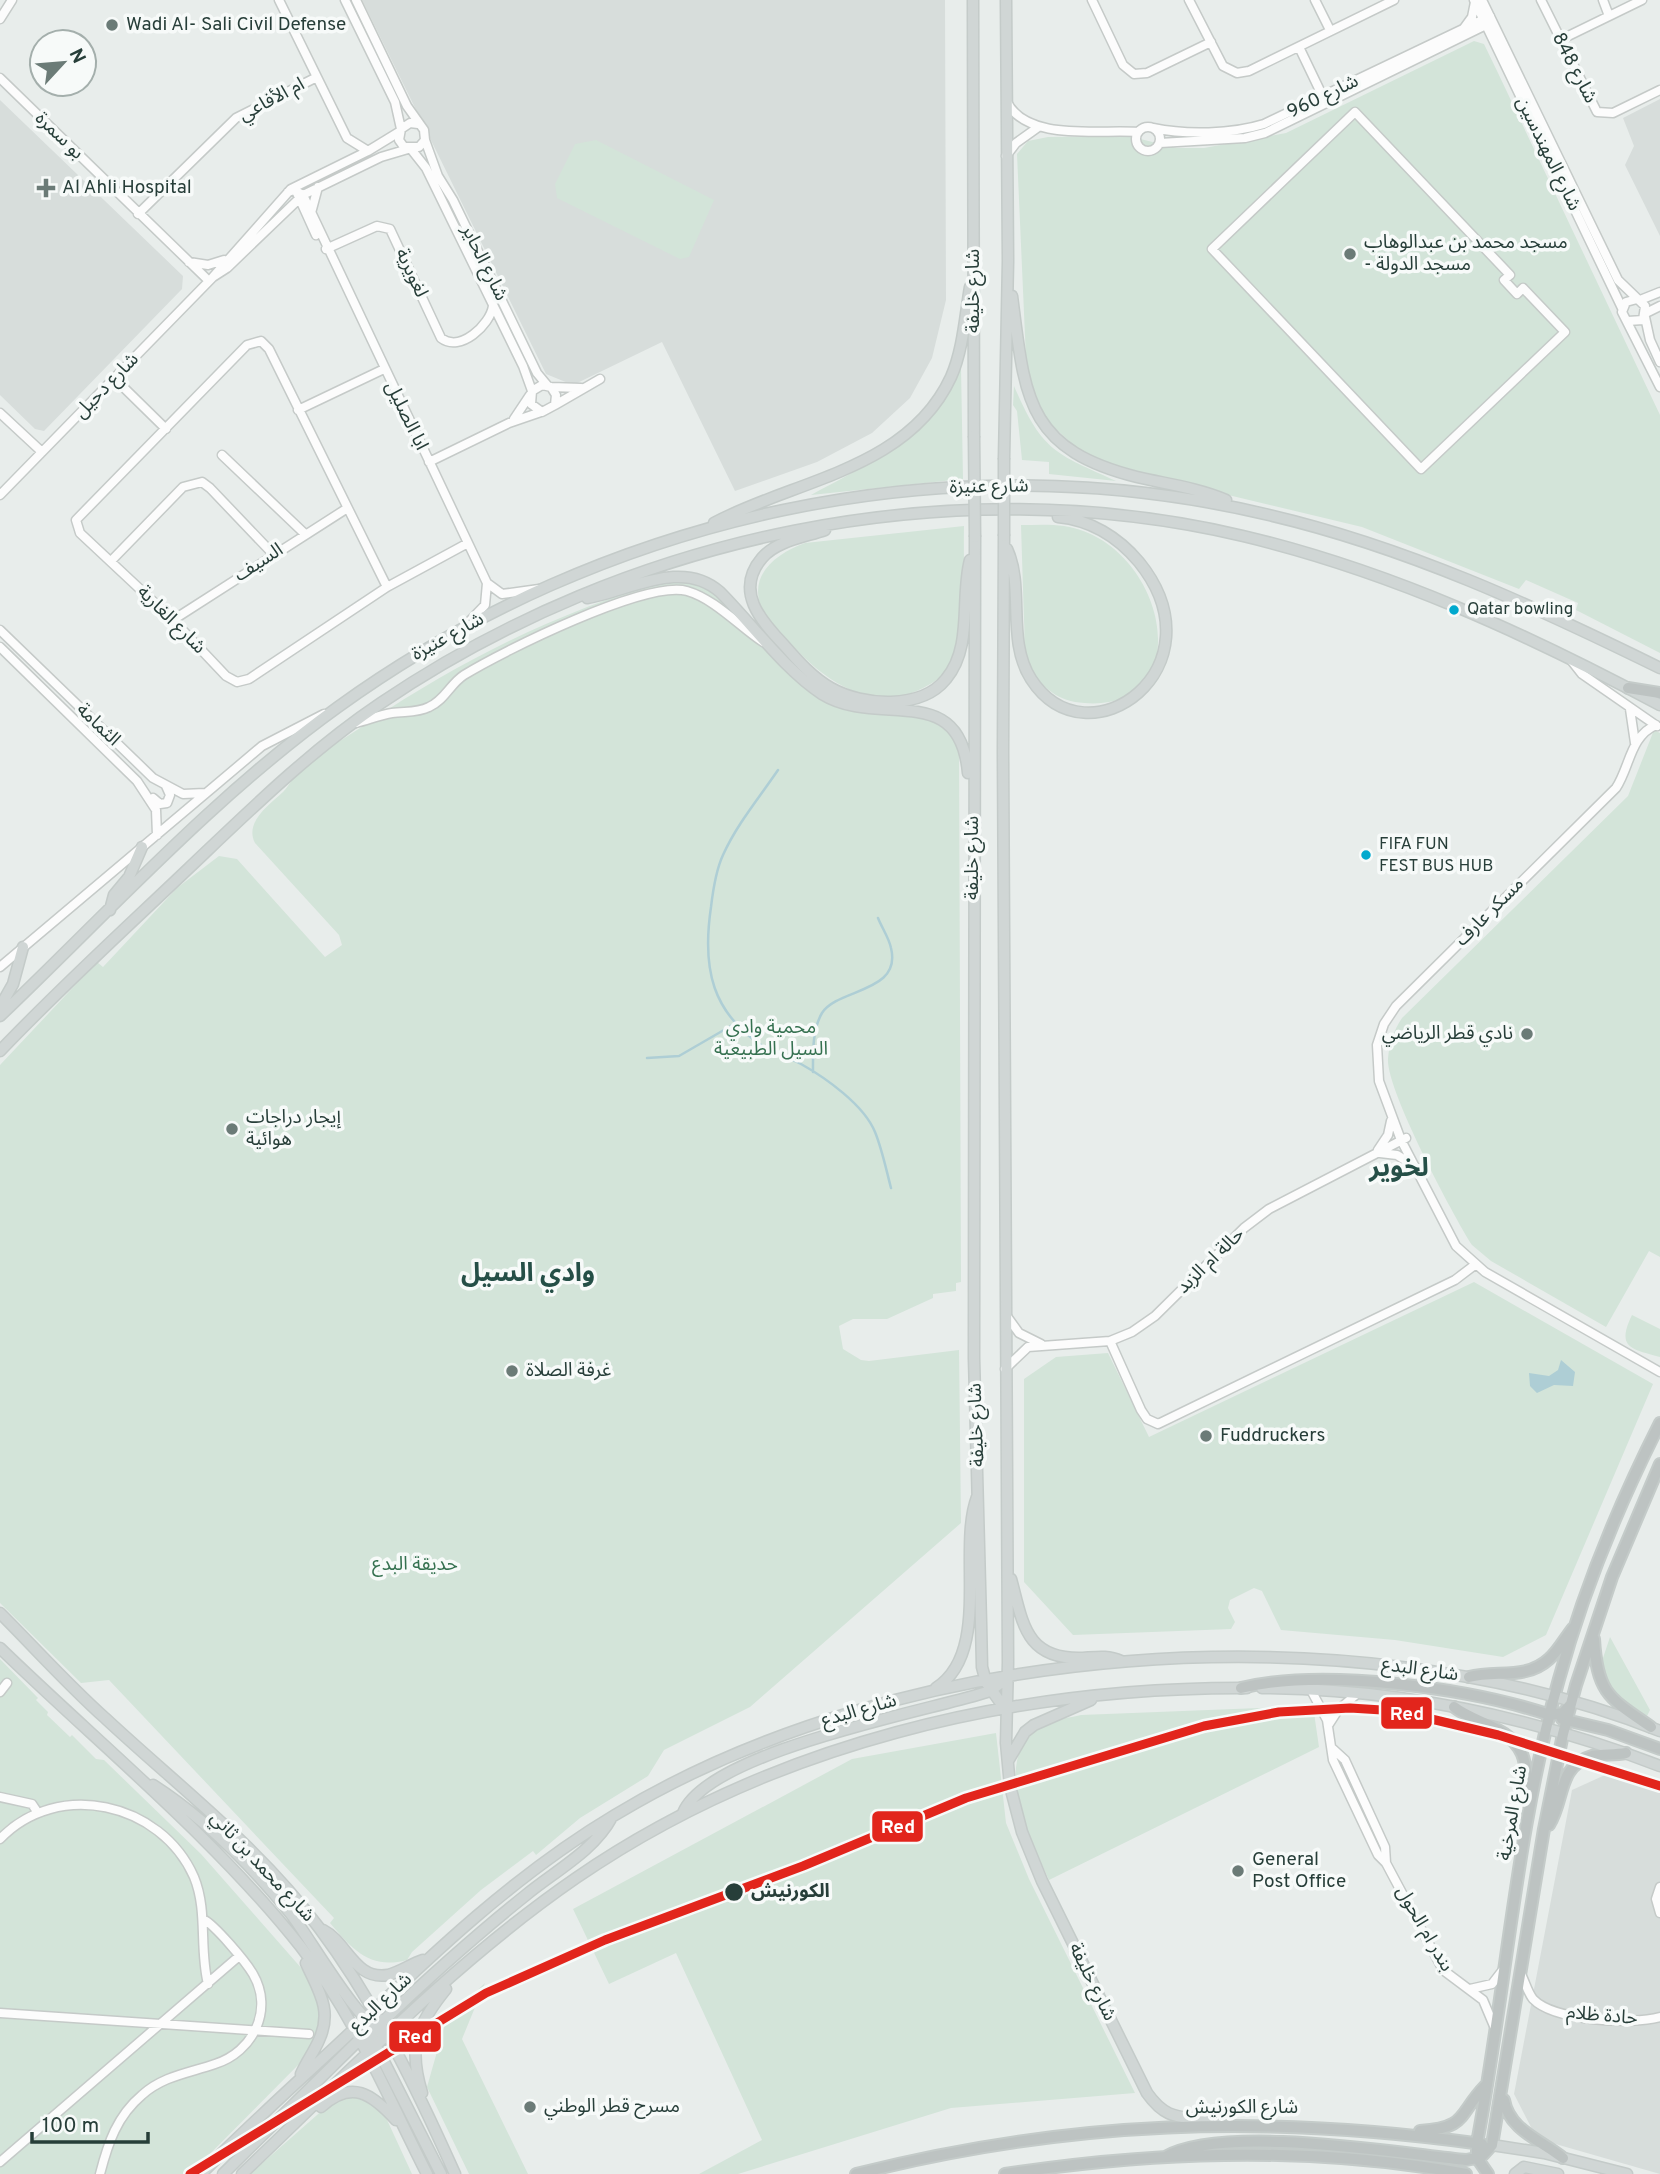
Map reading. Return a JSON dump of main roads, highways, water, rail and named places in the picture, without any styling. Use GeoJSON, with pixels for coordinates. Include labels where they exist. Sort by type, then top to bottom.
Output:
{"type":"FeatureCollection","features":[{"type":"Feature","properties":{"kind":"highway"},"geometry":{"type":"LineString","coordinates":[[1628,688],[1660,693]]}},
{"type":"Feature","properties":{"kind":"highway","name":"شارع المرخية"},"geometry":{"type":"LineString","coordinates":[[1477,2158],[1502,1971],[1550,1715],[1578,1622],[1616,1519],[1660,1423]]}},
{"type":"Feature","properties":{"kind":"highway","name":"شارع المرخية"},"geometry":{"type":"LineString","coordinates":[[1492,2145],[1544,1829],[1563,1734],[1593,1634],[1628,1537],[1660,1464]]}},
{"type":"Feature","properties":{"kind":"highway"},"geometry":{"type":"LineString","coordinates":[[1469,1677],[1521,1673],[1538,1666],[1553,1655],[1578,1622]]}},
{"type":"Feature","properties":{"kind":"highway"},"geometry":{"type":"LineString","coordinates":[[1593,1634],[1596,1665],[1603,1688],[1656,1729]]}},
{"type":"Feature","properties":{"kind":"highway"},"geometry":{"type":"LineString","coordinates":[[1241,1688],[1270,1681],[1335,1679],[1461,1694],[1550,1715],[1563,1713],[1572,1703]]}},
{"type":"Feature","properties":{"kind":"highway"},"geometry":{"type":"LineString","coordinates":[[1454,1707],[1494,1727],[1514,1741],[1524,1760],[1532,1800]]}},
{"type":"Feature","properties":{"kind":"highway"},"geometry":{"type":"LineString","coordinates":[[1547,1729],[1554,1722],[1567,1719],[1660,1749]]}},
{"type":"Feature","properties":{"kind":"highway"},"geometry":{"type":"LineString","coordinates":[[1544,1829],[1554,1817],[1564,1779],[1572,1768],[1591,1756],[1626,1753]]}},
{"type":"Feature","properties":{"kind":"highway"},"geometry":{"type":"LineString","coordinates":[[1403,2133],[1452,2125],[1465,2116],[1486,2084]]}},
{"type":"Feature","properties":{"kind":"highway"},"geometry":{"type":"LineString","coordinates":[[1502,2094],[1511,2121],[1563,2158]]}},
{"type":"Feature","properties":{"kind":"highway","name":"شارع الكورنيش"},"geometry":{"type":"LineString","coordinates":[[856,2174],[947,2154],[1058,2136],[1131,2128],[1219,2124],[1325,2127],[1403,2133],[1492,2145]]}},
{"type":"Feature","properties":{"kind":"highway"},"geometry":{"type":"LineString","coordinates":[[1165,2157],[1196,2145],[1246,2143],[1331,2146],[1466,2160],[1477,2158],[1492,2145]]}},
{"type":"Feature","properties":{"kind":"highway"},"geometry":{"type":"LineString","coordinates":[[1005,2174],[1082,2163],[1165,2157],[1329,2159],[1466,2174]]}},
{"type":"Feature","properties":{"kind":"highway"},"geometry":{"type":"LineString","coordinates":[[1477,2158],[1488,2174]]}},
{"type":"Feature","properties":{"kind":"main road","name":"شارع خليفة"},"geometry":{"type":"LineString","coordinates":[[973,0],[974,1358],[981,1622],[986,1680],[990,1691],[1005,1709]]}},
{"type":"Feature","properties":{"kind":"main road","name":"شارع خليفة"},"geometry":{"type":"LineString","coordinates":[[1006,0],[1008,261],[1004,540],[1007,1761],[1016,1813],[1034,1862],[1147,2093],[1161,2109],[1173,2116],[1219,2124]]}},
{"type":"Feature","properties":{"kind":"main road"},"geometry":{"type":"LineString","coordinates":[[702,530],[732,514],[852,466],[901,436],[922,416],[941,394],[956,363],[974,259]]}},
{"type":"Feature","properties":{"kind":"main road"},"geometry":{"type":"LineString","coordinates":[[1008,261],[1024,386],[1039,417],[1055,436],[1072,450],[1102,466],[1205,493],[1242,509]]}},
{"type":"Feature","properties":{"kind":"main road","name":"شارع عنيزة"},"geometry":{"type":"LineString","coordinates":[[0,1016],[223,801],[333,710],[463,628],[540,589],[633,552],[702,530],[828,501],[988,485],[1099,488],[1242,509],[1306,525],[1438,568],[1517,599],[1660,667]]}},
{"type":"Feature","properties":{"kind":"main road"},"geometry":{"type":"LineString","coordinates":[[1004,540],[1012,563],[1021,655],[1032,680],[1044,694],[1068,708],[1091,712],[1113,708],[1146,688],[1161,666],[1167,635],[1165,613],[1148,575],[1133,555],[1104,531],[1077,520],[1027,510]]}},
{"type":"Feature","properties":{"kind":"main road","name":"شارع عنيزة"},"geometry":{"type":"LineString","coordinates":[[0,1051],[247,812],[350,725],[473,647],[572,599],[626,578],[711,551],[782,534],[855,521],[962,512],[1027,510],[1143,519],[1220,531],[1298,550],[1449,602],[1660,705]]}},
{"type":"Feature","properties":{"kind":"main road"},"geometry":{"type":"LineString","coordinates":[[855,521],[788,543],[767,553],[755,570],[750,599],[764,624],[806,669],[829,687],[864,700],[914,698],[936,689],[947,679],[961,646],[967,575],[975,542]]}},
{"type":"Feature","properties":{"kind":"main road"},"geometry":{"type":"LineString","coordinates":[[572,599],[591,597],[664,578],[697,578],[715,587],[807,682],[835,700],[876,711],[922,710],[948,724],[965,754],[973,830]]}},
{"type":"Feature","properties":{"kind":"main road"},"geometry":{"type":"LineString","coordinates":[[110,910],[114,895],[129,877],[142,847]]}},
{"type":"Feature","properties":{"kind":"main road"},"geometry":{"type":"LineString","coordinates":[[0,1007],[10,993],[23,947]]}},
{"type":"Feature","properties":{"kind":"main road"},"geometry":{"type":"LineString","coordinates":[[928,1693],[954,1672],[963,1643],[969,1612],[970,1515],[979,1490]]}},
{"type":"Feature","properties":{"kind":"main road"},"geometry":{"type":"LineString","coordinates":[[1007,1569],[1023,1626],[1035,1643],[1060,1656],[1108,1656],[1124,1662]]}},
{"type":"Feature","properties":{"kind":"main road","name":"شارع محمد بن ثاني"},"geometry":{"type":"LineString","coordinates":[[0,1613],[104,1718],[221,1820],[320,1928],[373,2010]]}},
{"type":"Feature","properties":{"kind":"main road","name":"شارع محمد بن ثاني"},"geometry":{"type":"LineString","coordinates":[[0,1648],[139,1777],[253,1891],[301,1947],[354,2028]]}},
{"type":"Feature","properties":{"kind":"main road","name":"شارع البدع"},"geometry":{"type":"LineString","coordinates":[[242,2174],[368,2054],[373,2010],[515,1884],[612,1816],[677,1780],[760,1742],[876,1704],[986,1680],[1124,1662],[1209,1658],[1316,1660],[1398,1666],[1469,1677],[1555,1698],[1656,1729]]}},
{"type":"Feature","properties":{"kind":"main road"},"geometry":{"type":"LineString","coordinates":[[683,1813],[696,1794],[767,1756],[844,1728],[990,1691],[1007,1677]]}},
{"type":"Feature","properties":{"kind":"main road","name":"شارع البدع"},"geometry":{"type":"LineString","coordinates":[[201,2174],[354,2028],[387,2035],[456,1974],[575,1878],[683,1813],[757,1779],[822,1754],[903,1731],[1005,1709],[1097,1697],[1241,1688],[1311,1690],[1358,1693],[1454,1707],[1547,1729],[1660,1766]]}},
{"type":"Feature","properties":{"kind":"main road"},"geometry":{"type":"LineString","coordinates":[[1007,1761],[1023,1735],[1034,1725],[1097,1697]]}},
{"type":"Feature","properties":{"kind":"main road"},"geometry":{"type":"LineString","coordinates":[[139,1777],[201,1821],[255,1874],[311,1941],[370,2031],[440,2174]]}},
{"type":"Feature","properties":{"kind":"main road"},"geometry":{"type":"LineString","coordinates":[[223,2174],[370,2031],[524,1896],[584,1851],[606,1829],[612,1816]]}},
{"type":"Feature","properties":{"kind":"main road"},"geometry":{"type":"LineString","coordinates":[[320,1928],[336,1939],[357,1965],[377,1975],[390,1974],[429,1959]]}},
{"type":"Feature","properties":{"kind":"main road"},"geometry":{"type":"LineString","coordinates":[[300,2078],[322,2035],[326,2012],[322,1994],[301,1947]]}},
{"type":"Feature","properties":{"kind":"main road"},"geometry":{"type":"LineString","coordinates":[[428,2113],[416,2070],[415,2044],[425,2017],[456,1974]]}},
{"type":"Feature","properties":{"kind":"main road"},"geometry":{"type":"LineString","coordinates":[[387,2035],[456,2174]]}},
{"type":"Feature","properties":{"kind":"main road"},"geometry":{"type":"LineString","coordinates":[[368,2054],[426,2174]]}},
{"type":"Feature","properties":{"kind":"main road"},"geometry":{"type":"LineString","coordinates":[[284,2134],[329,2099],[351,2091],[376,2099],[404,2128]]}},
{"type":"Feature","properties":{"kind":"main road","name":"شارع الكورنيش"},"geometry":{"type":"LineString","coordinates":[[1492,2145],[1563,2158],[1627,2174]]}},
{"type":"Feature","properties":{"kind":"main road"},"geometry":{"type":"LineString","coordinates":[[1515,2174],[1518,2169],[1524,2167],[1558,2174]]}},
{"type":"Feature","properties":{"kind":"water"},"geometry":{"type":"Polygon","coordinates":[[[1561,1360],[1575,1372],[1573,1386],[1554,1385],[1537,1393],[1530,1386],[1529,1373],[1549,1376],[1558,1370],[1561,1360]]]}},
{"type":"Feature","properties":{"kind":"waterway"},"geometry":{"type":"LineString","coordinates":[[778,770],[735,833],[718,867],[709,929],[710,970],[722,1005],[733,1021],[767,1049],[822,1077],[862,1112],[870,1122],[877,1139],[891,1188]]}},
{"type":"Feature","properties":{"kind":"waterway"},"geometry":{"type":"LineString","coordinates":[[813,1072],[815,1034],[822,1013],[830,1005],[878,982],[887,974],[892,963],[890,944],[878,918]]}},
{"type":"Feature","properties":{"kind":"waterway"},"geometry":{"type":"LineString","coordinates":[[647,1058],[679,1056],[736,1023]]}},
{"type":"Feature","properties":{"kind":"place","name":"Wadi Al- Sali Civil Defense"},"geometry":{"type":"Point","coordinates":[112,25]}},
{"type":"Feature","properties":{"kind":"place","name":"Al Ahli Hospital"},"geometry":{"type":"Point","coordinates":[46,188]}},
{"type":"Feature","properties":{"kind":"place","name":"مسجد محمد بن عبدالوهاب - مسجد الدولة"},"geometry":{"type":"Point","coordinates":[1350,254]}},
{"type":"Feature","properties":{"kind":"place","name":"Qatar bowling"},"geometry":{"type":"Point","coordinates":[1454,610]}},
{"type":"Feature","properties":{"kind":"place","name":"FIFA FUN FEST BUS HUB"},"geometry":{"type":"Point","coordinates":[1366,855]}},
{"type":"Feature","properties":{"kind":"place","name":"نادي قطر الرياضي"},"geometry":{"type":"Point","coordinates":[1527,1034]}},
{"type":"Feature","properties":{"kind":"place","name":"إيجار دراجات هوائية"},"geometry":{"type":"Point","coordinates":[232,1129]}},
{"type":"Feature","properties":{"kind":"place","name":"غرفة الصلاة"},"geometry":{"type":"Point","coordinates":[512,1371]}},
{"type":"Feature","properties":{"kind":"place","name":"Fuddruckers"},"geometry":{"type":"Point","coordinates":[1206,1436]}},
{"type":"Feature","properties":{"kind":"place","name":"General Post Office"},"geometry":{"type":"Point","coordinates":[1238,1871]}},
{"type":"Feature","properties":{"kind":"place","name":"الكورنيش"},"geometry":{"type":"Point","coordinates":[734,1892]}},
{"type":"Feature","properties":{"kind":"place","name":"مسرح قطر الوطني"},"geometry":{"type":"Point","coordinates":[530,2107]}},
{"type":"Feature","properties":{"kind":"district","name":"لخوير"},"geometry":{"type":"Point","coordinates":[1399,1169]}},
{"type":"Feature","properties":{"kind":"district","name":"وادي السيل"},"geometry":{"type":"Point","coordinates":[528,1274]}},
{"type":"Feature","properties":{"kind":"park label","name":"محمية وادي السيل الطبيعية"},"geometry":{"type":"Point","coordinates":[771,1039]}},
{"type":"Feature","properties":{"kind":"park label","name":"حديقة البدع"},"geometry":{"type":"Point","coordinates":[415,1565]}}]}
